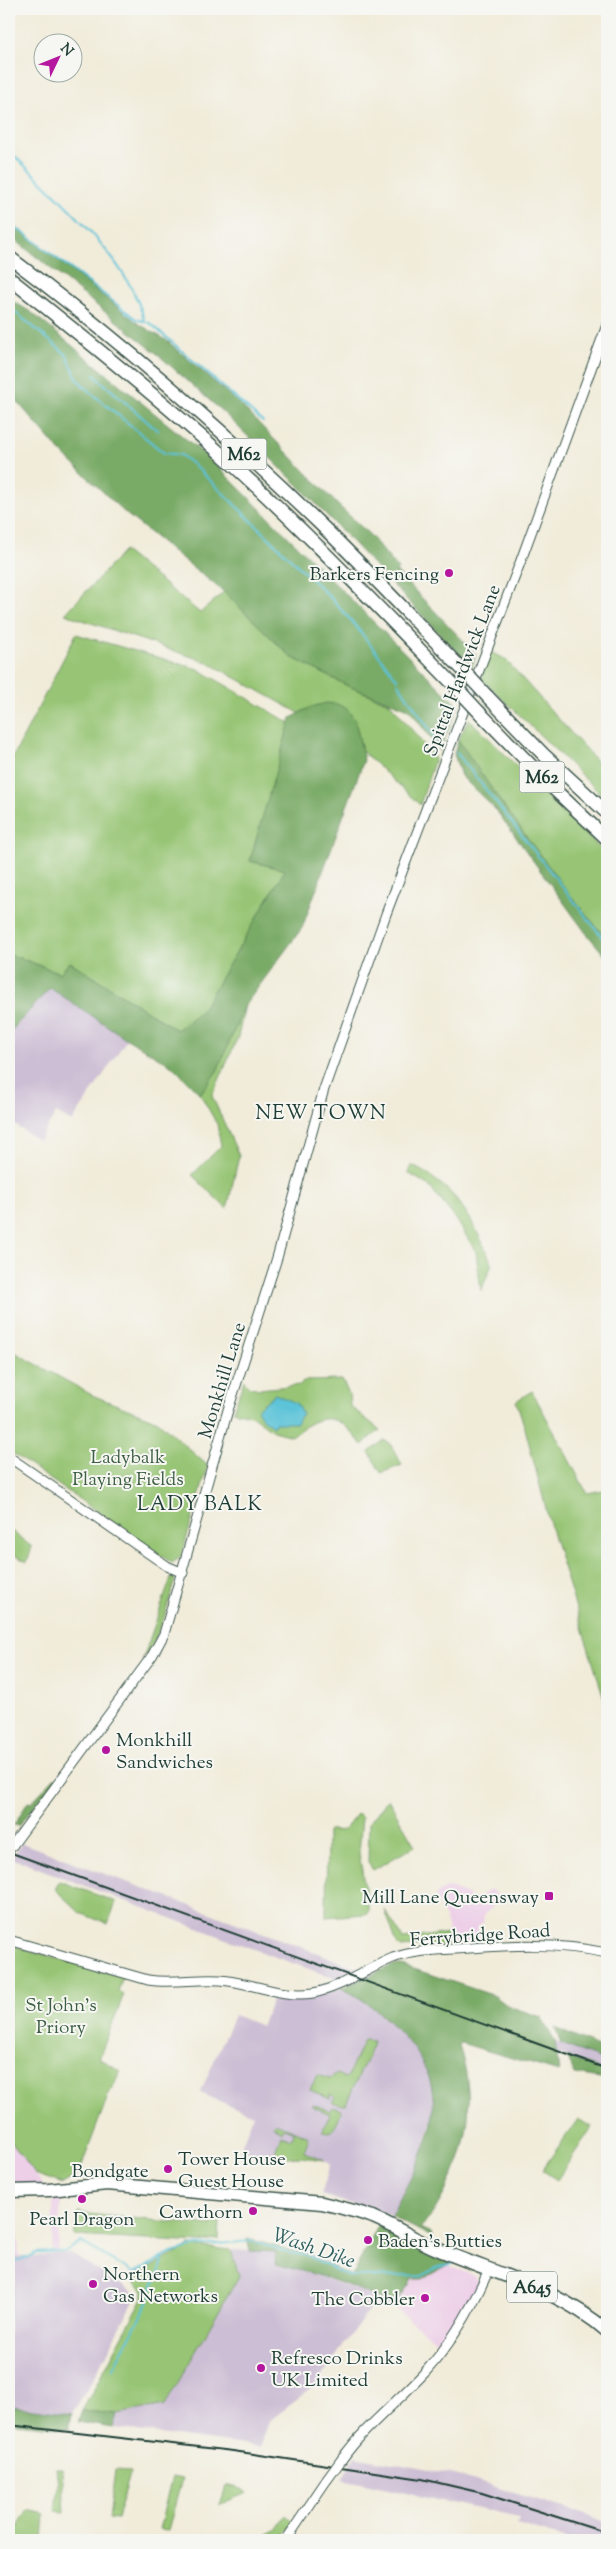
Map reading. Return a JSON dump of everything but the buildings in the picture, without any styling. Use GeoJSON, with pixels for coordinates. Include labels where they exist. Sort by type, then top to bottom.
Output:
{"type":"FeatureCollection","features":[{"type":"Feature","properties":{"kind":"highway","name":"M62"},"geometry":{"type":"LineString","coordinates":[[9,257],[154,375],[316,520],[543,754],[607,813]]}},
{"type":"Feature","properties":{"kind":"highway","name":"M62"},"geometry":{"type":"LineString","coordinates":[[9,278],[140,384],[222,455],[316,544],[554,789],[607,839]]}},
{"type":"Feature","properties":{"kind":"highway","name":"Bondgate"},"geometry":{"type":"LineString","coordinates":[[9,2191],[48,2190],[98,2184],[322,2203],[349,2209],[388,2225],[487,2274]]}},
{"type":"Feature","properties":{"kind":"highway","name":"A645"},"geometry":{"type":"LineString","coordinates":[[487,2274],[561,2299],[585,2313],[607,2331]]}},
{"type":"Feature","properties":{"kind":"street","name":"Spittal Hardwick Lane"},"geometry":{"type":"LineString","coordinates":[[346,1026],[386,914],[520,563],[607,325]]}},
{"type":"Feature","properties":{"kind":"street","name":"Monkhill Lane"},"geometry":{"type":"LineString","coordinates":[[9,1850],[157,1649],[164,1634],[183,1573],[228,1410],[277,1258],[322,1095],[346,1026]]}},
{"type":"Feature","properties":{"kind":"street"},"geometry":{"type":"LineString","coordinates":[[9,1458],[167,1566],[183,1573]]}},
{"type":"Feature","properties":{"kind":"street","name":"Ferrybridge Road"},"geometry":{"type":"LineString","coordinates":[[9,1940],[148,1980],[168,1982],[221,1980],[274,1993],[292,1995],[327,1989],[394,1958],[408,1954],[488,1946],[534,1944],[559,1945],[607,1953]]}},
{"type":"Feature","properties":{"kind":"street"},"geometry":{"type":"LineString","coordinates":[[286,2540],[326,2481],[366,2428],[401,2397],[439,2355],[461,2325],[487,2274]]}},
{"type":"Feature","properties":{"kind":"shaded area"},"geometry":{"type":"Polygon","coordinates":[[[50,987],[127,1039],[72,1122],[56,1113],[39,1141],[9,1121],[9,1033],[50,987]]]}},
{"type":"Feature","properties":{"kind":"shaded area"},"geometry":{"type":"Polygon","coordinates":[[[22,1843],[607,2061],[607,2072],[406,1999],[380,1994],[264,1953],[11,1858],[22,1843]]]}},
{"type":"Feature","properties":{"kind":"shaded area"},"geometry":{"type":"Polygon","coordinates":[[[448,1887],[467,1895],[473,1901],[491,1889],[500,1899],[484,1915],[483,1923],[478,1925],[478,1943],[449,1944],[448,1926],[435,1895],[448,1887]]]}},
{"type":"Feature","properties":{"kind":"shaded area"},"geometry":{"type":"Polygon","coordinates":[[[341,1988],[358,1996],[388,2019],[409,2043],[426,2068],[434,2095],[433,2115],[422,2156],[391,2216],[321,2195],[330,2165],[324,2160],[301,2157],[269,2158],[240,2150],[253,2115],[200,2093],[234,2015],[261,2026],[274,1996],[304,1998],[341,1988]]]}},
{"type":"Feature","properties":{"kind":"shaded area"},"geometry":{"type":"Polygon","coordinates":[[[9,2139],[35,2174],[44,2185],[9,2186],[9,2139]]]}},
{"type":"Feature","properties":{"kind":"shaded area"},"geometry":{"type":"Polygon","coordinates":[[[9,2198],[16,2198],[19,2258],[12,2258],[9,2252],[9,2198]]]}},
{"type":"Feature","properties":{"kind":"shaded area"},"geometry":{"type":"Polygon","coordinates":[[[53,2198],[61,2198],[58,2251],[52,2251],[53,2198]]]}},
{"type":"Feature","properties":{"kind":"shaded area"},"geometry":{"type":"Polygon","coordinates":[[[231,2250],[276,2252],[275,2264],[304,2271],[378,2297],[314,2387],[269,2421],[260,2447],[113,2428],[117,2414],[165,2405],[239,2276],[231,2250]]]}},
{"type":"Feature","properties":{"kind":"shaded area"},"geometry":{"type":"Polygon","coordinates":[[[69,2253],[127,2288],[136,2294],[136,2297],[100,2367],[72,2414],[9,2406],[9,2267],[12,2258],[69,2253]]]}},
{"type":"Feature","properties":{"kind":"shaded area"},"geometry":{"type":"Polygon","coordinates":[[[448,2265],[474,2276],[478,2282],[463,2312],[440,2344],[393,2307],[413,2279],[422,2279],[448,2265]]]}},
{"type":"Feature","properties":{"kind":"shaded area"},"geometry":{"type":"Polygon","coordinates":[[[355,2456],[455,2475],[588,2515],[607,2522],[607,2540],[570,2540],[517,2524],[519,2518],[342,2479],[355,2456]]]}},
{"type":"Feature","properties":{"kind":"green space"},"geometry":{"type":"Polygon","coordinates":[[[9,226],[20,230],[139,324],[166,340],[241,405],[339,506],[371,536],[398,569],[396,571],[476,654],[472,668],[298,485],[225,414],[155,352],[9,235],[9,226]]]}},
{"type":"Feature","properties":{"kind":"green space"},"geometry":{"type":"Polygon","coordinates":[[[9,299],[31,312],[209,458],[458,706],[440,751],[409,709],[348,686],[291,657],[224,592],[125,513],[57,448],[9,392],[9,299]]]}},
{"type":"Feature","properties":{"kind":"green space"},"geometry":{"type":"Polygon","coordinates":[[[124,551],[200,613],[224,592],[291,657],[348,686],[390,703],[435,758],[420,805],[362,751],[355,720],[311,707],[299,713],[207,662],[65,614],[124,551]]]}},
{"type":"Feature","properties":{"kind":"green space"},"geometry":{"type":"Polygon","coordinates":[[[76,634],[198,669],[290,723],[250,861],[285,870],[202,1010],[177,1030],[70,962],[60,973],[9,954],[9,765],[76,634]]]}},
{"type":"Feature","properties":{"kind":"green space"},"geometry":{"type":"Polygon","coordinates":[[[489,651],[505,659],[607,773],[607,800],[481,678],[489,651]]]}},
{"type":"Feature","properties":{"kind":"green space"},"geometry":{"type":"Polygon","coordinates":[[[326,703],[337,704],[347,709],[355,720],[364,760],[302,928],[245,1005],[217,1071],[200,1094],[171,1065],[127,1039],[50,988],[9,1033],[9,954],[60,973],[70,962],[177,1030],[202,1010],[285,870],[250,861],[291,718],[311,707],[326,703]]]}},
{"type":"Feature","properties":{"kind":"green space"},"geometry":{"type":"Polygon","coordinates":[[[469,719],[607,855],[607,939],[532,844],[458,740],[469,719]]]}},
{"type":"Feature","properties":{"kind":"green space"},"geometry":{"type":"Polygon","coordinates":[[[458,740],[503,805],[576,903],[607,939],[607,958],[586,933],[496,810],[461,776],[454,754],[458,740]]]}},
{"type":"Feature","properties":{"kind":"green space"},"geometry":{"type":"Polygon","coordinates":[[[245,1005],[238,1037],[212,1096],[239,1156],[227,1209],[192,1175],[221,1146],[217,1124],[200,1094],[217,1071],[245,1005]]]}},
{"type":"Feature","properties":{"kind":"green space"},"geometry":{"type":"Polygon","coordinates":[[[411,1165],[441,1184],[452,1194],[470,1218],[492,1264],[481,1291],[476,1252],[456,1219],[428,1185],[408,1173],[411,1165]]]}},
{"type":"Feature","properties":{"kind":"green space","name":"Ladybalk Playing Fields"},"geometry":{"type":"Polygon","coordinates":[[[9,1349],[92,1395],[158,1421],[208,1466],[181,1557],[172,1563],[9,1451],[9,1349]]]}},
{"type":"Feature","properties":{"kind":"green space"},"geometry":{"type":"Polygon","coordinates":[[[244,1380],[248,1386],[259,1389],[300,1385],[303,1381],[342,1380],[349,1394],[350,1406],[380,1430],[362,1445],[346,1427],[330,1419],[313,1422],[292,1436],[273,1431],[251,1415],[233,1411],[244,1380]]]}},
{"type":"Feature","properties":{"kind":"green space"},"geometry":{"type":"Polygon","coordinates":[[[532,1391],[587,1493],[603,1490],[607,1487],[607,1708],[551,1528],[525,1428],[516,1401],[532,1391]]]}},
{"type":"Feature","properties":{"kind":"green space"},"geometry":{"type":"Polygon","coordinates":[[[384,1440],[391,1445],[402,1465],[381,1473],[369,1452],[384,1440]]]}},
{"type":"Feature","properties":{"kind":"green space"},"geometry":{"type":"Polygon","coordinates":[[[9,1529],[32,1547],[27,1562],[9,1552],[9,1529]]]}},
{"type":"Feature","properties":{"kind":"green space"},"geometry":{"type":"Polygon","coordinates":[[[172,1575],[175,1579],[162,1622],[154,1642],[142,1661],[172,1575]]]}},
{"type":"Feature","properties":{"kind":"green space"},"geometry":{"type":"Polygon","coordinates":[[[55,1777],[57,1779],[18,1826],[14,1825],[28,1802],[31,1803],[55,1777]]]}},
{"type":"Feature","properties":{"kind":"green space"},"geometry":{"type":"Polygon","coordinates":[[[388,1799],[415,1846],[373,1870],[368,1863],[369,1823],[388,1799]]]}},
{"type":"Feature","properties":{"kind":"green space"},"geometry":{"type":"Polygon","coordinates":[[[358,1813],[362,1817],[359,1853],[369,1911],[365,1914],[326,1917],[327,1832],[331,1829],[332,1831],[344,1830],[358,1813]]]}},
{"type":"Feature","properties":{"kind":"green space"},"geometry":{"type":"Polygon","coordinates":[[[59,1881],[116,1902],[108,1924],[80,1913],[55,1889],[59,1881]]]}},
{"type":"Feature","properties":{"kind":"green space"},"geometry":{"type":"Polygon","coordinates":[[[385,1910],[403,1939],[449,1933],[449,1944],[401,1948],[397,1944],[385,1910]]]}},
{"type":"Feature","properties":{"kind":"green space","name":"St John's Priory"},"geometry":{"type":"Polygon","coordinates":[[[14,1946],[123,1977],[118,1991],[124,1994],[99,2058],[121,2071],[108,2096],[79,2173],[63,2184],[35,2174],[9,2139],[9,1957],[14,1946]]]}},
{"type":"Feature","properties":{"kind":"green space"},"geometry":{"type":"Polygon","coordinates":[[[394,1965],[402,1965],[495,1996],[508,2006],[541,2017],[555,2042],[559,2072],[461,2043],[459,2045],[467,2084],[468,2121],[465,2140],[453,2176],[434,2212],[420,2228],[431,2233],[432,2237],[391,2216],[425,2146],[431,2125],[433,2103],[430,2081],[420,2059],[402,2035],[366,2002],[341,1988],[394,1965]]]}},
{"type":"Feature","properties":{"kind":"green space"},"geometry":{"type":"Polygon","coordinates":[[[555,2028],[607,2051],[607,2061],[561,2044],[555,2028]]]}},
{"type":"Feature","properties":{"kind":"green space"},"geometry":{"type":"Polygon","coordinates":[[[364,2040],[373,2041],[372,2046],[346,2104],[342,2105],[332,2102],[335,2097],[330,2094],[330,2099],[310,2090],[317,2075],[330,2079],[337,2074],[345,2078],[348,2076],[364,2040]]]}},
{"type":"Feature","properties":{"kind":"green space"},"geometry":{"type":"Polygon","coordinates":[[[567,2057],[607,2072],[607,2079],[575,2074],[567,2057]]]}},
{"type":"Feature","properties":{"kind":"green space"},"geometry":{"type":"Polygon","coordinates":[[[313,2104],[330,2111],[333,2107],[340,2109],[341,2112],[337,2124],[333,2130],[322,2132],[330,2114],[312,2106],[313,2104]]]}},
{"type":"Feature","properties":{"kind":"green space"},"geometry":{"type":"Polygon","coordinates":[[[578,2119],[592,2127],[557,2180],[542,2170],[578,2119]]]}},
{"type":"Feature","properties":{"kind":"green space"},"geometry":{"type":"Polygon","coordinates":[[[275,2123],[309,2137],[304,2152],[324,2160],[301,2157],[273,2158],[281,2135],[291,2139],[294,2132],[284,2128],[282,2132],[272,2125],[275,2123]]]}},
{"type":"Feature","properties":{"kind":"green space"},"geometry":{"type":"Polygon","coordinates":[[[78,2213],[212,2226],[213,2221],[220,2222],[219,2239],[200,2243],[74,2236],[78,2213]]]}},
{"type":"Feature","properties":{"kind":"green space"},"geometry":{"type":"Polygon","coordinates":[[[379,2224],[448,2259],[448,2265],[422,2279],[413,2279],[393,2307],[351,2286],[275,2264],[276,2252],[250,2251],[247,2239],[310,2255],[351,2276],[379,2224]]]}},
{"type":"Feature","properties":{"kind":"green space"},"geometry":{"type":"Polygon","coordinates":[[[190,2246],[231,2250],[239,2276],[165,2405],[117,2414],[82,2411],[143,2298],[143,2291],[131,2277],[190,2246]]]}},
{"type":"Feature","properties":{"kind":"green space"},"geometry":{"type":"Polygon","coordinates":[[[9,2406],[72,2414],[69,2429],[9,2422],[9,2406]]]}},
{"type":"Feature","properties":{"kind":"green space"},"geometry":{"type":"Polygon","coordinates":[[[82,2411],[117,2414],[113,2428],[78,2422],[82,2411]]]}},
{"type":"Feature","properties":{"kind":"green space"},"geometry":{"type":"Polygon","coordinates":[[[56,2468],[62,2468],[65,2512],[55,2511],[58,2483],[56,2468]]]}},
{"type":"Feature","properties":{"kind":"green space"},"geometry":{"type":"Polygon","coordinates":[[[115,2470],[131,2471],[117,2519],[109,2518],[115,2470]]]}},
{"type":"Feature","properties":{"kind":"green space"},"geometry":{"type":"Polygon","coordinates":[[[172,2477],[182,2479],[168,2530],[159,2529],[172,2477]]]}},
{"type":"Feature","properties":{"kind":"green space"},"geometry":{"type":"Polygon","coordinates":[[[226,2485],[242,2489],[247,2493],[220,2504],[226,2485]]]}},
{"type":"Feature","properties":{"kind":"green space"},"geometry":{"type":"Polygon","coordinates":[[[28,2510],[45,2514],[43,2540],[9,2540],[9,2532],[14,2534],[28,2510]]]}},
{"type":"Feature","properties":{"kind":"green space"},"geometry":{"type":"Polygon","coordinates":[[[286,2515],[293,2522],[281,2540],[256,2540],[276,2530],[286,2515]]]}},
{"type":"Feature","properties":{"kind":"water"},"geometry":{"type":"Polygon","coordinates":[[[275,1394],[296,1403],[302,1414],[296,1423],[275,1423],[273,1426],[263,1419],[257,1409],[275,1394]]]}},
{"type":"Feature","properties":{"kind":"waterway"},"geometry":{"type":"LineString","coordinates":[[9,151],[47,186],[88,228],[107,251],[136,297],[144,320]]}},
{"type":"Feature","properties":{"kind":"waterway"},"geometry":{"type":"LineString","coordinates":[[9,224],[24,233],[136,319],[150,323],[263,422]]}},
{"type":"Feature","properties":{"kind":"waterway"},"geometry":{"type":"LineString","coordinates":[[9,307],[66,354],[78,380],[89,391],[164,453],[181,455],[195,466],[329,596],[354,624],[398,680]]}},
{"type":"Feature","properties":{"kind":"waterway"},"geometry":{"type":"LineString","coordinates":[[94,375],[158,431]]}},
{"type":"Feature","properties":{"kind":"waterway"},"geometry":{"type":"LineString","coordinates":[[398,683],[440,745]]}},
{"type":"Feature","properties":{"kind":"waterway"},"geometry":{"type":"LineString","coordinates":[[456,752],[607,943]]}},
{"type":"Feature","properties":{"kind":"waterway","name":"Wash Dike"},"geometry":{"type":"LineString","coordinates":[[9,2260],[20,2261],[36,2253],[64,2252],[81,2242],[134,2273],[172,2253],[197,2246],[251,2241],[285,2252],[309,2256],[350,2277],[422,2276],[433,2269],[456,2262]]}},
{"type":"Feature","properties":{"kind":"waterway"},"geometry":{"type":"LineString","coordinates":[[112,2369],[148,2303],[150,2291],[163,2259]]}},
{"type":"Feature","properties":{"kind":"railway"},"geometry":{"type":"LineString","coordinates":[[9,1852],[607,2069]]}},
{"type":"Feature","properties":{"kind":"railway"},"geometry":{"type":"LineString","coordinates":[[9,2425],[233,2451],[422,2479],[482,2493],[607,2533]]}},
{"type":"Feature","properties":{"kind":"place","name":"Barkers Fencing"},"geometry":{"type":"Point","coordinates":[449,573]}},
{"type":"Feature","properties":{"kind":"place","name":"Monkhill Sandwiches"},"geometry":{"type":"Point","coordinates":[106,1750]}},
{"type":"Feature","properties":{"kind":"place","name":"Mill Lane Queensway"},"geometry":{"type":"Point","coordinates":[549,1896]}},
{"type":"Feature","properties":{"kind":"place","name":"Tower House Guest House"},"geometry":{"type":"Point","coordinates":[168,2169]}},
{"type":"Feature","properties":{"kind":"place","name":"Pearl Dragon"},"geometry":{"type":"Point","coordinates":[82,2199]}},
{"type":"Feature","properties":{"kind":"place","name":"Cawthorn"},"geometry":{"type":"Point","coordinates":[253,2211]}},
{"type":"Feature","properties":{"kind":"place","name":"Baden's Butties"},"geometry":{"type":"Point","coordinates":[368,2240]}},
{"type":"Feature","properties":{"kind":"place","name":"Northern Gas Networks"},"geometry":{"type":"Point","coordinates":[93,2284]}},
{"type":"Feature","properties":{"kind":"place","name":"The Cobbler"},"geometry":{"type":"Point","coordinates":[425,2298]}},
{"type":"Feature","properties":{"kind":"place","name":"Refresco Drinks UK Limited"},"geometry":{"type":"Point","coordinates":[261,2368]}},
{"type":"Feature","properties":{"kind":"district","name":"NEW TOWN"},"geometry":{"type":"Point","coordinates":[321,1112]}},
{"type":"Feature","properties":{"kind":"district","name":"LADY BALK"},"geometry":{"type":"Point","coordinates":[200,1503]}}]}
